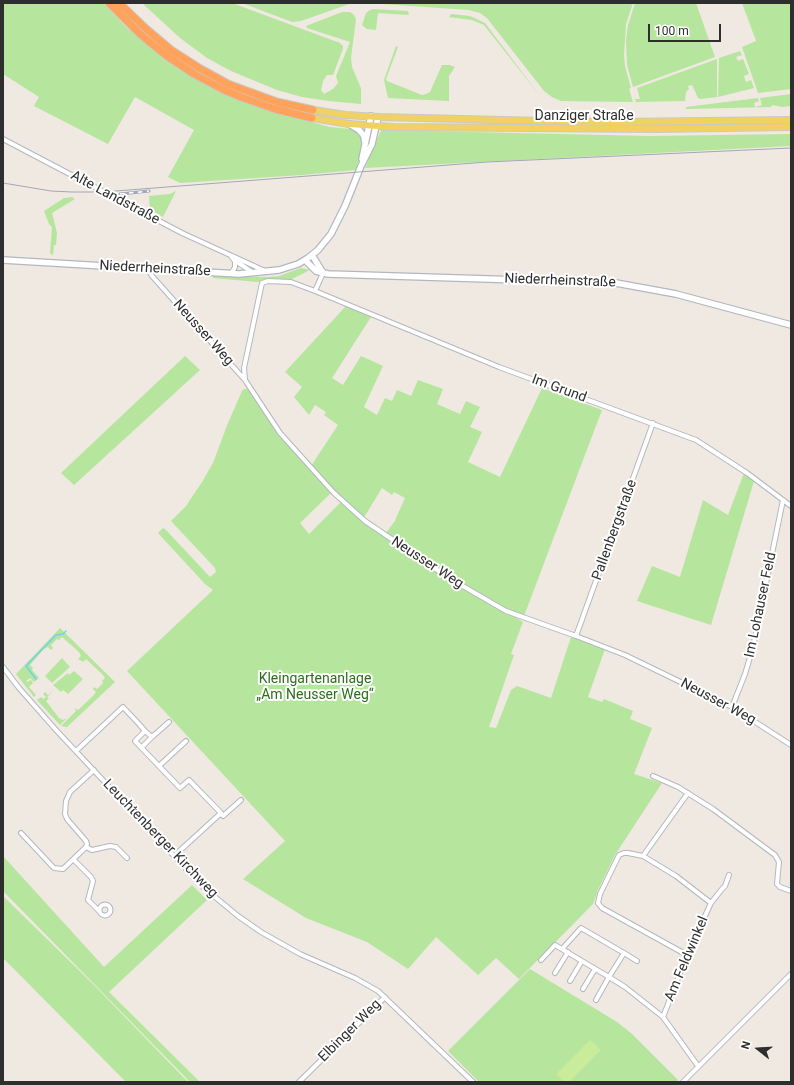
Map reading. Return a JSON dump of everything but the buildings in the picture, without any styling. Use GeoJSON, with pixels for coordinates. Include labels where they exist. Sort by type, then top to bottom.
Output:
{"type":"FeatureCollection","features":[{"type":"Feature","properties":{"kind":"highway","name":"Danziger Straße"},"geometry":{"type":"LineString","coordinates":[[109,3],[140,34],[166,56],[194,74],[241,97],[275,109],[312,118]]}},
{"type":"Feature","properties":{"kind":"highway","name":"Danziger Straße"},"geometry":{"type":"LineString","coordinates":[[119,3],[171,50],[228,84],[277,102],[313,110]]}},
{"type":"Feature","properties":{"kind":"main road","name":"Danziger Straße"},"geometry":{"type":"LineString","coordinates":[[313,110],[378,117],[614,122],[791,120]]}},
{"type":"Feature","properties":{"kind":"main road"},"geometry":{"type":"LineString","coordinates":[[361,166],[371,116]]}},
{"type":"Feature","properties":{"kind":"main road"},"geometry":{"type":"LineString","coordinates":[[323,273],[312,255],[324,245],[345,206],[361,166],[372,144],[378,117]]}},
{"type":"Feature","properties":{"kind":"main road","name":"Danziger Straße"},"geometry":{"type":"LineString","coordinates":[[312,118],[370,126],[633,129],[791,127]]}},
{"type":"Feature","properties":{"kind":"main road"},"geometry":{"type":"LineString","coordinates":[[350,124],[359,130],[364,136],[365,146]]}},
{"type":"Feature","properties":{"kind":"main road","name":"Niederrheinstraße"},"geometry":{"type":"LineString","coordinates":[[3,260],[231,274],[267,272],[286,268],[305,260],[312,255]]}},
{"type":"Feature","properties":{"kind":"main road","name":"Niederrheinstraße"},"geometry":{"type":"LineString","coordinates":[[305,260],[316,272],[365,276],[616,282],[676,294],[791,325]]}},
{"type":"Feature","properties":{"kind":"street","name":"Alte Landstraße"},"geometry":{"type":"LineString","coordinates":[[3,139],[182,233],[267,272]]}},
{"type":"Feature","properties":{"kind":"street","name":"Alte Landstraße"},"geometry":{"type":"LineString","coordinates":[[229,254],[234,260],[254,273]]}},
{"type":"Feature","properties":{"kind":"street"},"geometry":{"type":"LineString","coordinates":[[231,274],[235,267],[234,260]]}},
{"type":"Feature","properties":{"kind":"street","name":"Neusser Weg"},"geometry":{"type":"LineString","coordinates":[[148,269],[157,282],[245,380],[280,433],[334,493],[365,521],[449,578],[506,612],[576,636],[625,655],[732,707],[791,745]]}},
{"type":"Feature","properties":{"kind":"street"},"geometry":{"type":"LineString","coordinates":[[245,380],[244,368],[261,284],[268,281],[292,282],[316,291],[323,273]]}},
{"type":"Feature","properties":{"kind":"street","name":"Im Grund"},"geometry":{"type":"LineString","coordinates":[[316,291],[499,367],[696,440],[747,473],[791,506]]}},
{"type":"Feature","properties":{"kind":"street","name":"Pallenbergstraße"},"geometry":{"type":"LineString","coordinates":[[576,636],[653,423]]}},
{"type":"Feature","properties":{"kind":"street","name":"Im Lohauser Feld"},"geometry":{"type":"LineString","coordinates":[[732,707],[745,674],[753,647],[783,500]]}},
{"type":"Feature","properties":{"kind":"street","name":"Leuchtenberger Kirchweg"},"geometry":{"type":"LineString","coordinates":[[3,667],[5,674],[203,887],[238,916],[262,932],[300,954],[371,986],[385,997],[473,1082]]}},
{"type":"Feature","properties":{"kind":"street"},"geometry":{"type":"LineString","coordinates":[[76,752],[123,707],[152,737]]}},
{"type":"Feature","properties":{"kind":"street"},"geometry":{"type":"LineString","coordinates":[[142,747],[169,722]]}},
{"type":"Feature","properties":{"kind":"street"},"geometry":{"type":"LineString","coordinates":[[145,731],[135,741],[180,788],[189,780],[223,816],[241,800]]}},
{"type":"Feature","properties":{"kind":"street"},"geometry":{"type":"LineString","coordinates":[[159,766],[186,741]]}},
{"type":"Feature","properties":{"kind":"street"},"geometry":{"type":"LineString","coordinates":[[22,833],[54,868],[63,869],[74,860],[86,847],[86,841],[67,819],[65,814],[66,801],[70,792],[94,770]]}},
{"type":"Feature","properties":{"kind":"street"},"geometry":{"type":"LineString","coordinates":[[653,776],[688,793],[719,812],[775,855],[778,862],[777,884],[780,887],[791,891]]}},
{"type":"Feature","properties":{"kind":"street"},"geometry":{"type":"LineString","coordinates":[[687,955],[602,908],[598,903],[600,894],[619,855],[628,852],[643,856],[688,793]]}},
{"type":"Feature","properties":{"kind":"street"},"geometry":{"type":"LineString","coordinates":[[174,856],[220,813]]}},
{"type":"Feature","properties":{"kind":"street"},"geometry":{"type":"LineString","coordinates":[[86,847],[92,850],[110,846],[116,847],[127,858]]}},
{"type":"Feature","properties":{"kind":"street","name":"Am Feldwinkel"},"geometry":{"type":"LineString","coordinates":[[643,856],[676,876],[711,902]]}},
{"type":"Feature","properties":{"kind":"street"},"geometry":{"type":"LineString","coordinates":[[74,860],[91,877],[93,882],[88,900],[99,911]]}},
{"type":"Feature","properties":{"kind":"street","name":"Am Feldwinkel"},"geometry":{"type":"LineString","coordinates":[[663,1017],[687,955],[711,902],[725,886],[729,875]]}},
{"type":"Feature","properties":{"kind":"street"},"geometry":{"type":"LineString","coordinates":[[562,949],[581,928],[637,961]]}},
{"type":"Feature","properties":{"kind":"street"},"geometry":{"type":"LineString","coordinates":[[541,960],[555,945],[635,993],[663,1017],[698,1066]]}},
{"type":"Feature","properties":{"kind":"street"},"geometry":{"type":"LineString","coordinates":[[555,973],[568,952]]}},
{"type":"Feature","properties":{"kind":"street"},"geometry":{"type":"LineString","coordinates":[[596,1000],[624,954]]}},
{"type":"Feature","properties":{"kind":"street"},"geometry":{"type":"LineString","coordinates":[[570,981],[582,961]]}},
{"type":"Feature","properties":{"kind":"street"},"geometry":{"type":"LineString","coordinates":[[583,989],[596,969]]}},
{"type":"Feature","properties":{"kind":"street"},"geometry":{"type":"LineString","coordinates":[[683,1082],[791,974]]}},
{"type":"Feature","properties":{"kind":"street","name":"Elbinger Weg"},"geometry":{"type":"LineString","coordinates":[[298,1082],[385,997]]}},
{"type":"Feature","properties":{"kind":"green space"},"geometry":{"type":"Polygon","coordinates":[[[3,3],[103,3],[127,28],[157,52],[223,93],[273,112],[330,127],[350,129],[357,132],[363,141],[356,170],[180,183],[168,177],[194,130],[135,97],[108,144],[34,106],[39,97],[3,74],[3,3]]]}},
{"type":"Feature","properties":{"kind":"green space"},"geometry":{"type":"Polygon","coordinates":[[[142,3],[232,3],[340,43],[343,46],[343,49],[333,75],[327,75],[323,81],[321,90],[324,94],[333,89],[338,83],[336,76],[350,42],[307,28],[306,26],[342,12],[350,12],[356,19],[351,58],[352,67],[361,88],[361,104],[302,97],[277,90],[231,71],[207,58],[180,38],[142,3]]]}},
{"type":"Feature","properties":{"kind":"green space"},"geometry":{"type":"Polygon","coordinates":[[[242,3],[352,3],[301,21],[292,22],[242,3]]]}},
{"type":"Feature","properties":{"kind":"green space"},"geometry":{"type":"Polygon","coordinates":[[[368,3],[633,3],[626,24],[624,55],[625,66],[631,88],[629,89],[633,102],[561,101],[552,97],[544,91],[487,18],[480,13],[469,10],[368,3]]]}},
{"type":"Feature","properties":{"kind":"green space"},"geometry":{"type":"Polygon","coordinates":[[[635,3],[696,3],[715,57],[633,87],[627,65],[626,40],[628,25],[635,3]]]}},
{"type":"Feature","properties":{"kind":"green space"},"geometry":{"type":"Polygon","coordinates":[[[742,3],[791,3],[791,89],[758,93],[742,47],[756,41],[742,3]]]}},
{"type":"Feature","properties":{"kind":"green space"},"geometry":{"type":"Polygon","coordinates":[[[373,9],[408,11],[409,15],[378,13],[376,30],[367,29],[362,25],[366,13],[373,9]]]}},
{"type":"Feature","properties":{"kind":"green space"},"geometry":{"type":"Polygon","coordinates":[[[451,14],[470,16],[485,23],[540,96],[484,25],[472,20],[449,17],[451,14]]]}},
{"type":"Feature","properties":{"kind":"green space"},"geometry":{"type":"Polygon","coordinates":[[[396,46],[398,47],[386,79],[387,81],[422,95],[426,94],[430,92],[442,65],[449,65],[455,67],[449,76],[449,101],[388,98],[384,80],[396,46]]]}},
{"type":"Feature","properties":{"kind":"green space"},"geometry":{"type":"Polygon","coordinates":[[[740,51],[742,55],[736,57],[738,61],[743,59],[749,74],[744,76],[746,82],[751,80],[754,88],[718,97],[719,58],[740,51]]]}},
{"type":"Feature","properties":{"kind":"green space"},"geometry":{"type":"Polygon","coordinates":[[[717,59],[717,97],[698,98],[692,85],[688,86],[689,89],[686,92],[685,101],[636,102],[635,99],[640,99],[637,88],[717,59]]]}},
{"type":"Feature","properties":{"kind":"green space"},"geometry":{"type":"Polygon","coordinates":[[[791,94],[791,106],[782,107],[772,105],[771,107],[686,109],[686,107],[758,98],[759,101],[754,103],[755,107],[762,105],[760,98],[791,94]]]}},
{"type":"Feature","properties":{"kind":"green space"},"geometry":{"type":"Polygon","coordinates":[[[381,130],[649,136],[791,134],[791,146],[365,168],[381,130]]]}},
{"type":"Feature","properties":{"kind":"green space"},"geometry":{"type":"Polygon","coordinates":[[[176,191],[163,217],[150,210],[149,196],[170,194],[176,191]]]}},
{"type":"Feature","properties":{"kind":"green space"},"geometry":{"type":"Polygon","coordinates":[[[72,197],[75,199],[52,213],[57,233],[53,255],[50,253],[52,227],[49,224],[44,211],[64,198],[72,197]]]}},
{"type":"Feature","properties":{"kind":"green space"},"geometry":{"type":"Polygon","coordinates":[[[301,268],[310,270],[290,280],[269,278],[258,282],[213,278],[213,276],[279,276],[301,268]]]}},
{"type":"Feature","properties":{"kind":"green space"},"geometry":{"type":"Polygon","coordinates":[[[346,306],[371,317],[332,378],[343,385],[361,356],[383,366],[364,407],[377,415],[385,398],[392,401],[397,390],[411,396],[418,380],[443,389],[437,404],[460,414],[466,401],[480,407],[470,427],[482,432],[468,462],[500,477],[542,388],[602,410],[524,616],[509,611],[464,586],[385,534],[395,521],[405,498],[394,492],[392,495],[382,488],[363,519],[311,466],[338,425],[324,415],[326,412],[315,405],[309,415],[294,397],[302,387],[285,372],[346,306]]]}},
{"type":"Feature","properties":{"kind":"green space"},"geometry":{"type":"Polygon","coordinates":[[[185,356],[200,370],[74,485],[61,473],[185,356]]]}},
{"type":"Feature","properties":{"kind":"green space","name":"Kleingartenanlage „Am Neusser Weg“"},"geometry":{"type":"Polygon","coordinates":[[[244,389],[249,389],[279,435],[332,492],[300,523],[309,534],[341,502],[366,523],[523,622],[511,654],[514,655],[489,727],[496,728],[511,690],[517,686],[551,698],[571,637],[605,649],[588,697],[602,702],[604,699],[633,711],[630,719],[652,728],[634,774],[662,783],[615,855],[593,904],[519,979],[496,958],[478,975],[436,937],[408,969],[367,942],[306,918],[243,879],[285,841],[127,671],[213,590],[205,584],[158,533],[163,528],[165,529],[210,577],[216,572],[215,568],[171,521],[186,506],[213,463],[228,423],[244,389]]]}},
{"type":"Feature","properties":{"kind":"green space"},"geometry":{"type":"Polygon","coordinates":[[[744,473],[754,481],[711,625],[637,601],[652,566],[680,577],[703,500],[728,515],[744,473]]]}},
{"type":"Feature","properties":{"kind":"green space"},"geometry":{"type":"Polygon","coordinates":[[[60,628],[115,682],[67,727],[61,726],[76,711],[74,708],[78,710],[93,696],[96,692],[93,689],[94,687],[97,689],[103,683],[102,681],[105,678],[102,674],[86,659],[83,662],[78,659],[81,656],[79,652],[62,637],[59,640],[57,639],[51,645],[53,648],[51,650],[48,647],[44,649],[30,665],[33,668],[32,670],[39,678],[34,682],[30,678],[26,681],[31,680],[33,683],[29,687],[36,695],[34,697],[16,674],[60,628]]]}},
{"type":"Feature","properties":{"kind":"green space"},"geometry":{"type":"Polygon","coordinates":[[[62,658],[70,667],[52,683],[45,676],[62,658]]]}},
{"type":"Feature","properties":{"kind":"green space"},"geometry":{"type":"Polygon","coordinates":[[[74,671],[83,679],[68,694],[63,690],[61,692],[53,685],[68,673],[69,675],[74,671]]]}},
{"type":"Feature","properties":{"kind":"green space"},"geometry":{"type":"Polygon","coordinates":[[[55,689],[47,697],[49,698],[46,701],[59,718],[63,720],[67,718],[60,725],[37,700],[41,697],[43,699],[46,697],[43,694],[45,692],[48,695],[55,689]]]}},
{"type":"Feature","properties":{"kind":"green space"},"geometry":{"type":"Polygon","coordinates":[[[3,856],[104,967],[192,885],[207,900],[109,992],[200,1082],[190,1082],[3,891],[3,856]]]}},
{"type":"Feature","properties":{"kind":"green space"},"geometry":{"type":"Polygon","coordinates":[[[3,896],[93,984],[188,1082],[126,1082],[3,958],[3,896]]]}},
{"type":"Feature","properties":{"kind":"green space"},"geometry":{"type":"Polygon","coordinates":[[[530,969],[617,1022],[631,1033],[678,1080],[677,1082],[479,1082],[448,1051],[530,969]]]}},
{"type":"Feature","properties":{"kind":"green space"},"geometry":{"type":"Polygon","coordinates":[[[590,1040],[601,1050],[569,1082],[564,1082],[556,1074],[590,1040]]]}},
{"type":"Feature","properties":{"kind":"waterway"},"geometry":{"type":"LineString","coordinates":[[36,679],[26,666],[56,635],[63,634],[66,631]]}},
{"type":"Feature","properties":{"kind":"tram line"},"geometry":{"type":"LineString","coordinates":[[3,183],[51,191],[103,192],[487,162],[791,148]]}},
{"type":"Feature","properties":{"kind":"railway"},"geometry":{"type":"LineString","coordinates":[[120,194],[149,191]]}}]}
